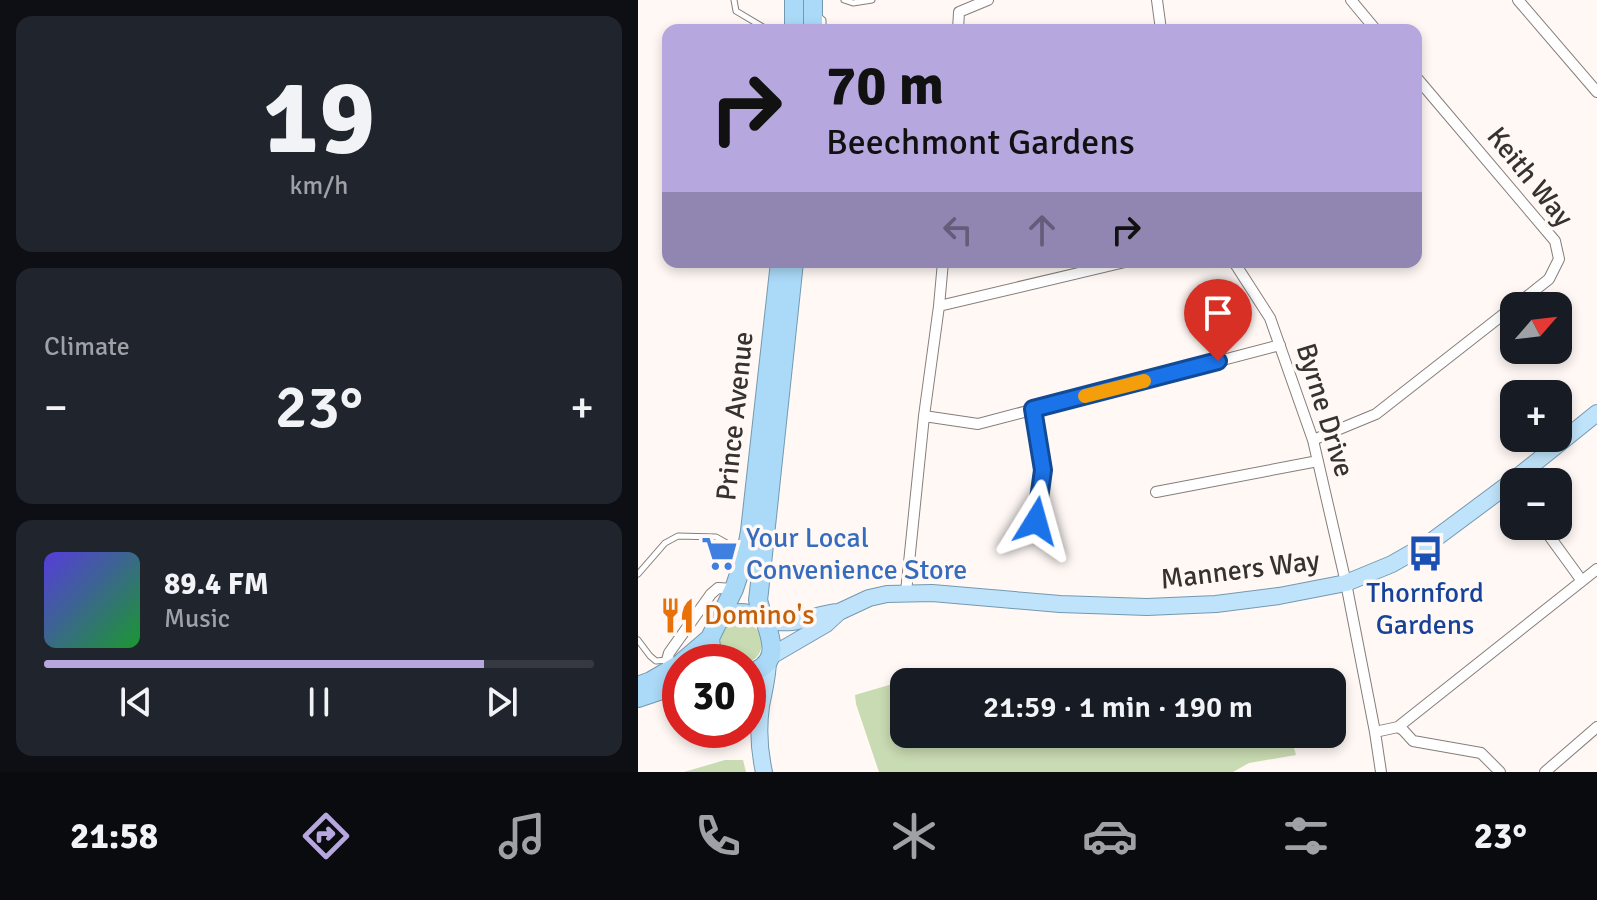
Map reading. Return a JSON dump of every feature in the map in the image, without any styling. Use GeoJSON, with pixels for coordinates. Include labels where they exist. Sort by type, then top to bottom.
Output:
{"type":"FeatureCollection","features":[{"type":"Feature","properties":{"kind":"highway"},"geometry":{"type":"LineString","coordinates":[[794,0],[794,24]]}},
{"type":"Feature","properties":{"kind":"highway","name":"Prince Avenue"},"geometry":{"type":"LineString","coordinates":[[710,638],[734,589],[746,553],[779,268]]}},
{"type":"Feature","properties":{"kind":"highway","name":"Prince Avenue"},"geometry":{"type":"LineString","coordinates":[[770,658],[772,645],[758,600],[793,268]]}},
{"type":"Feature","properties":{"kind":"highway"},"geometry":{"type":"LineString","coordinates":[[720,620],[735,612],[764,620]]}},
{"type":"Feature","properties":{"kind":"highway"},"geometry":{"type":"LineString","coordinates":[[703,644],[710,638]]}},
{"type":"Feature","properties":{"kind":"highway"},"geometry":{"type":"LineString","coordinates":[[710,638],[711,644]]}},
{"type":"Feature","properties":{"kind":"highway"},"geometry":{"type":"LineString","coordinates":[[766,662],[770,658]]}},
{"type":"Feature","properties":{"kind":"highway"},"geometry":{"type":"LineString","coordinates":[[638,686],[662,675]]}},
{"type":"Feature","properties":{"kind":"highway"},"geometry":{"type":"LineString","coordinates":[[638,698],[662,679]]}},
{"type":"Feature","properties":{"kind":"main road","name":"Manners Way"},"geometry":{"type":"LineString","coordinates":[[1533,468],[1597,413]]}},
{"type":"Feature","properties":{"kind":"main road","name":"Manners Way"},"geometry":{"type":"LineString","coordinates":[[770,658],[826,624],[839,612],[869,598],[906,592],[1107,607],[1147,607],[1216,604],[1346,583],[1392,564],[1432,541],[1500,494]]}},
{"type":"Feature","properties":{"kind":"main road","name":"Manners Way"},"geometry":{"type":"LineString","coordinates":[[764,620],[789,623],[839,612]]}},
{"type":"Feature","properties":{"kind":"main road"},"geometry":{"type":"LineString","coordinates":[[759,753],[761,707],[770,658]]}},
{"type":"Feature","properties":{"kind":"main road"},"geometry":{"type":"LineString","coordinates":[[756,748],[764,772]]}},
{"type":"Feature","properties":{"kind":"street"},"geometry":{"type":"LineString","coordinates":[[958,24],[959,12],[988,0]]}},
{"type":"Feature","properties":{"kind":"street"},"geometry":{"type":"LineString","coordinates":[[1157,0],[1160,24]]}},
{"type":"Feature","properties":{"kind":"street"},"geometry":{"type":"LineString","coordinates":[[1351,0],[1371,24]]}},
{"type":"Feature","properties":{"kind":"street"},"geometry":{"type":"LineString","coordinates":[[1518,0],[1597,92]]}},
{"type":"Feature","properties":{"kind":"street","name":"Keith Way"},"geometry":{"type":"LineString","coordinates":[[1422,84],[1555,241],[1559,259],[1549,279],[1532,292]]}},
{"type":"Feature","properties":{"kind":"street"},"geometry":{"type":"LineString","coordinates":[[906,592],[942,268]]}},
{"type":"Feature","properties":{"kind":"street"},"geometry":{"type":"LineString","coordinates":[[939,306],[1100,268]]}},
{"type":"Feature","properties":{"kind":"street","name":"Byrne Drive"},"geometry":{"type":"LineString","coordinates":[[1238,268],[1270,318],[1313,440],[1346,583]]}},
{"type":"Feature","properties":{"kind":"street","name":"Keith Way"},"geometry":{"type":"LineString","coordinates":[[1313,440],[1376,414],[1500,317]]}},
{"type":"Feature","properties":{"kind":"street"},"geometry":{"type":"LineString","coordinates":[[924,416],[978,424],[1280,345]]}},
{"type":"Feature","properties":{"kind":"street"},"geometry":{"type":"LineString","coordinates":[[1033,409],[1043,470],[1036,521]]}},
{"type":"Feature","properties":{"kind":"street"},"geometry":{"type":"LineString","coordinates":[[1156,492],[1318,461]]}},
{"type":"Feature","properties":{"kind":"street"},"geometry":{"type":"LineString","coordinates":[[1552,540],[1582,581]]}},
{"type":"Feature","properties":{"kind":"street"},"geometry":{"type":"LineString","coordinates":[[1375,732],[1398,727],[1597,569]]}},
{"type":"Feature","properties":{"kind":"street"},"geometry":{"type":"LineString","coordinates":[[1346,583],[1381,772]]}},
{"type":"Feature","properties":{"kind":"street"},"geometry":{"type":"LineString","coordinates":[[675,644],[714,590],[734,589]]}},
{"type":"Feature","properties":{"kind":"street"},"geometry":{"type":"LineString","coordinates":[[1398,727],[1413,741],[1481,753],[1500,772]]}},
{"type":"Feature","properties":{"kind":"street"},"geometry":{"type":"LineString","coordinates":[[1545,772],[1597,727]]}},
{"type":"Feature","properties":{"kind":"lane"},"geometry":{"type":"LineString","coordinates":[[734,0],[736,11],[758,24]]}},
{"type":"Feature","properties":{"kind":"lane"},"geometry":{"type":"LineString","coordinates":[[844,0],[853,3],[872,0]]}},
{"type":"Feature","properties":{"kind":"lane"},"geometry":{"type":"LineString","coordinates":[[638,574],[665,543],[678,536],[716,537],[746,553]]}},
{"type":"Feature","properties":{"kind":"lane"},"geometry":{"type":"LineString","coordinates":[[638,640],[650,656],[662,663]]}},
{"type":"Feature","properties":{"kind":"green space"},"geometry":{"type":"Polygon","coordinates":[[[741,622],[756,628],[762,644],[720,643],[726,628],[741,622]]]}},
{"type":"Feature","properties":{"kind":"green space"},"geometry":{"type":"Polygon","coordinates":[[[890,685],[890,748],[1294,748],[1296,755],[1249,763],[1233,772],[879,772],[855,695],[890,685]]]}},
{"type":"Feature","properties":{"kind":"green space"},"geometry":{"type":"Polygon","coordinates":[[[725,760],[743,760],[746,772],[684,772],[725,760]]]}},
{"type":"Feature","properties":{"kind":"slow traffic"},"geometry":{"type":"LineString","coordinates":[[1085,396],[1144,381]]}},
{"type":"Feature","properties":{"kind":"place","name":"Thornford Gardens"},"geometry":{"type":"Point","coordinates":[1425,553]}},
{"type":"Feature","properties":{"kind":"place","name":"Your Local Convenience Store"},"geometry":{"type":"Point","coordinates":[720,554]}},
{"type":"Feature","properties":{"kind":"place","name":"Domino's"},"geometry":{"type":"Point","coordinates":[678,615]}},
{"type":"Feature","properties":{"kind":"route"},"geometry":{"type":"LineString","coordinates":[[1036,521],[1043,470],[1033,409],[1218,361]]}}]}
